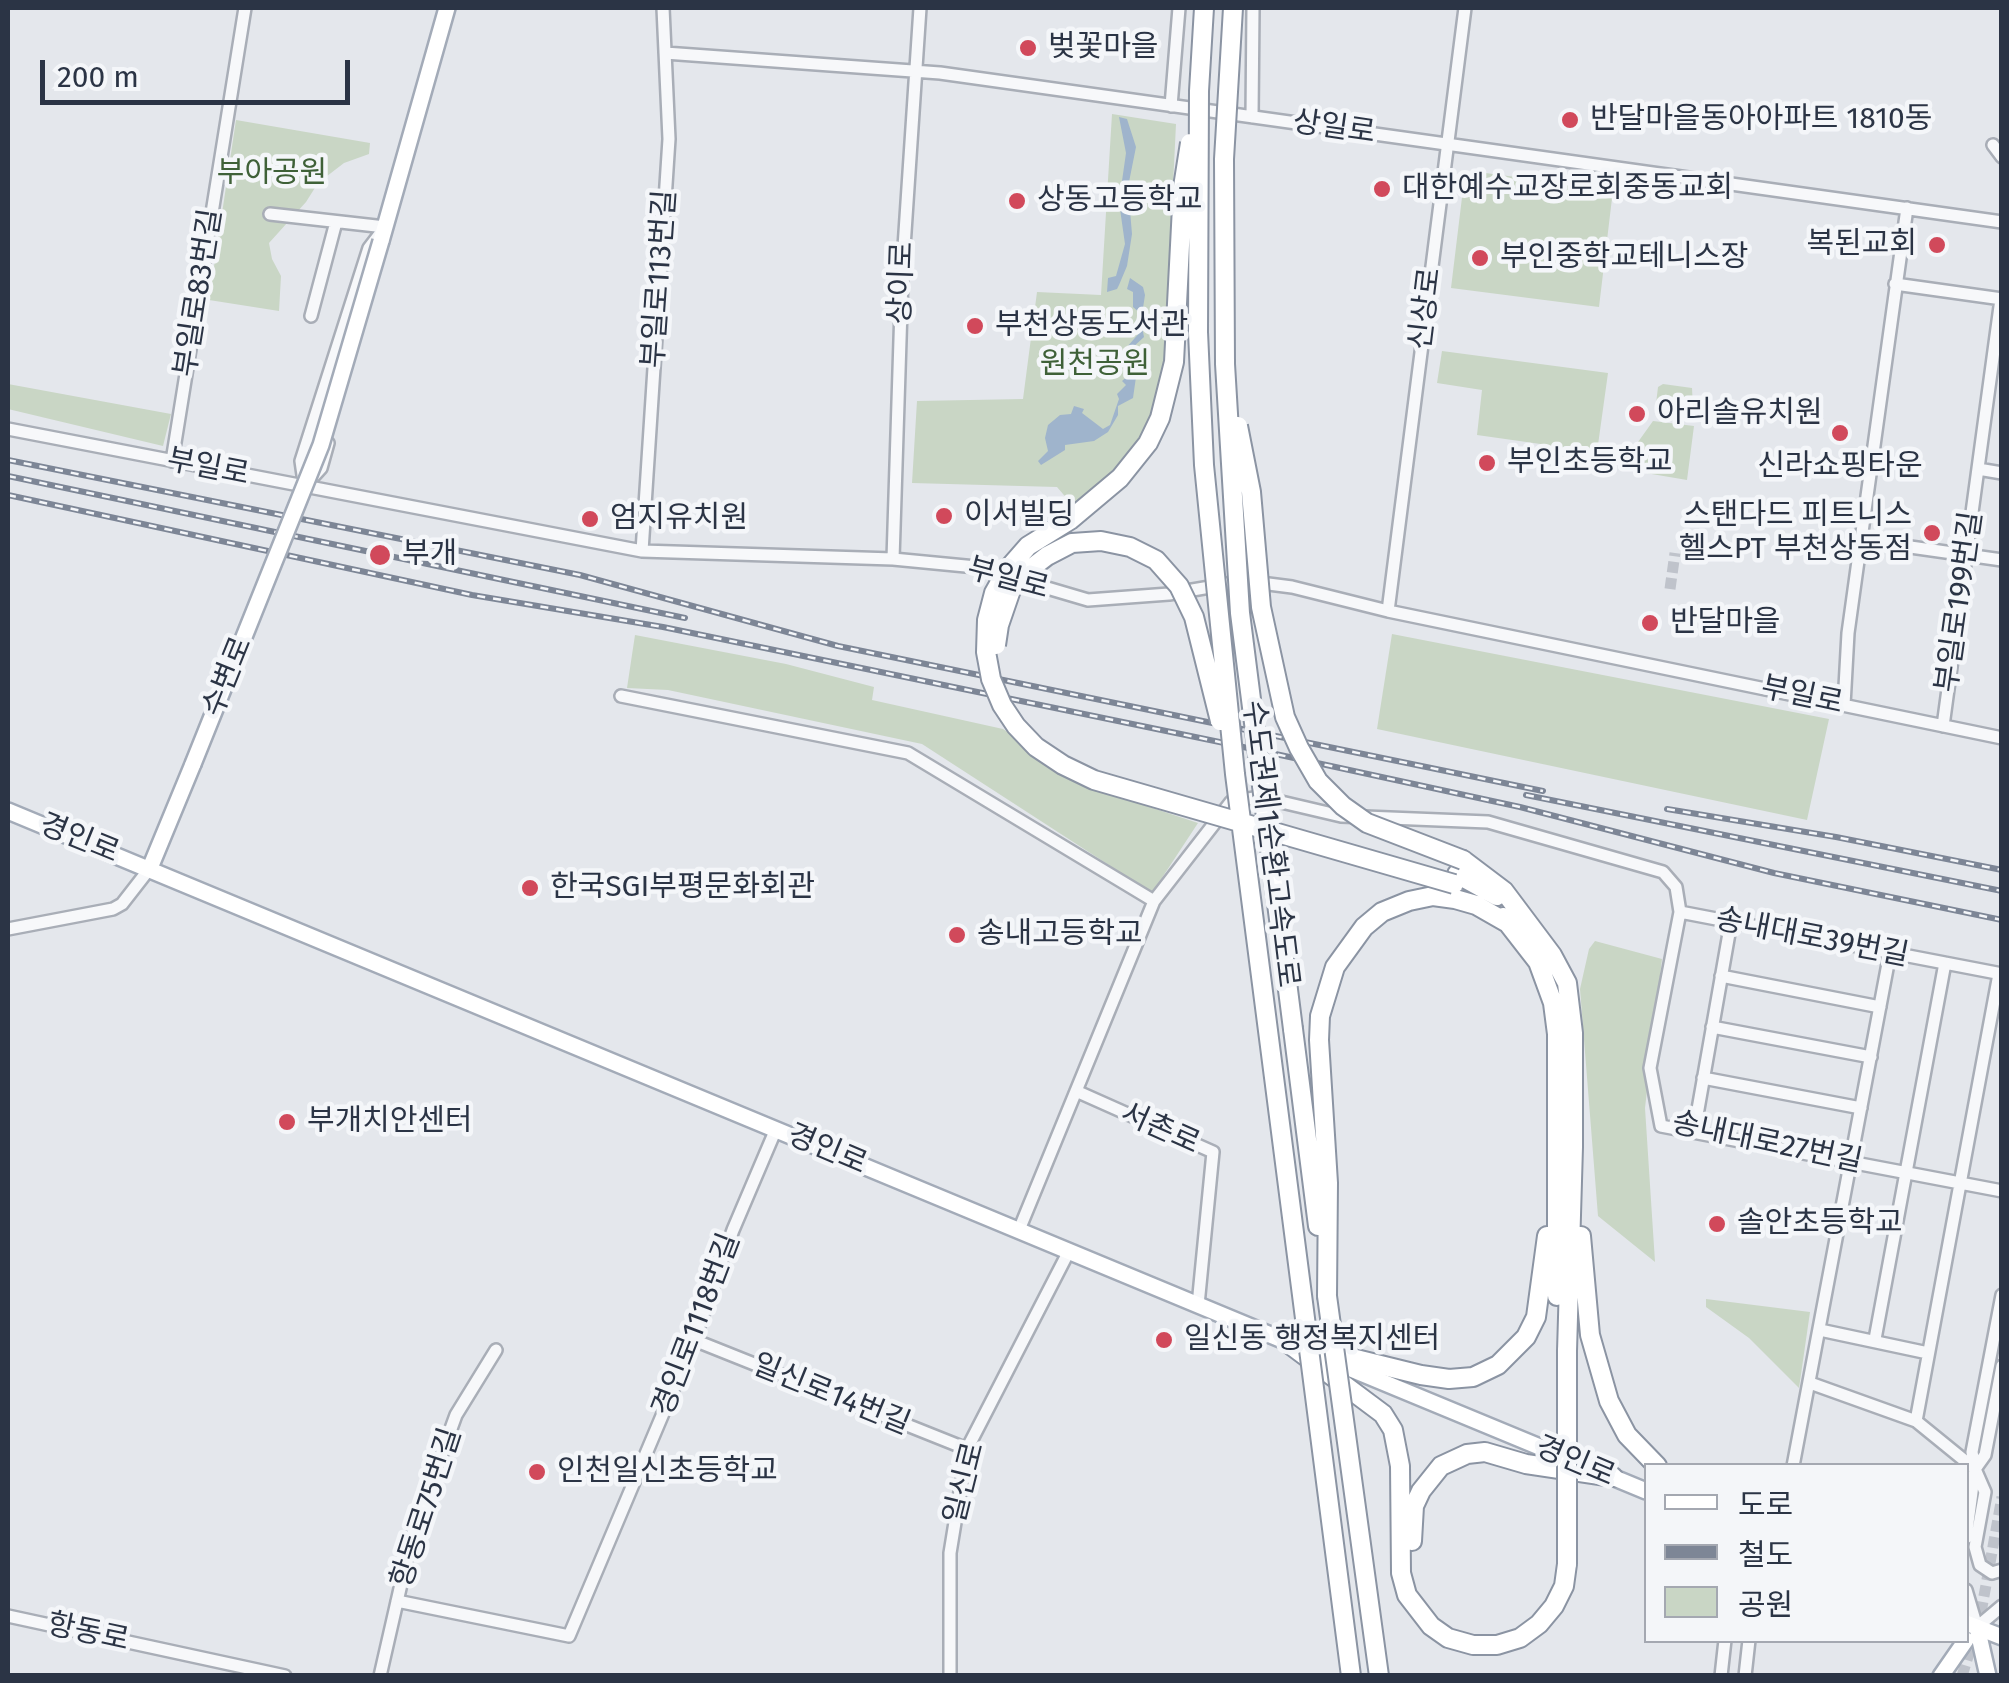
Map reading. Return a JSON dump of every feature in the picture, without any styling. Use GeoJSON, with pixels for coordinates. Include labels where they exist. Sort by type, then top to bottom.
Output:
{"type":"FeatureCollection","features":[{"type":"Feature","properties":{"kind":"highway","name":"수도권제1순환고속도로"},"geometry":{"type":"LineString","coordinates":[[1204,8],[1199,100],[1198,332],[1204,465],[1235,774],[1351,1676]]}},
{"type":"Feature","properties":{"kind":"highway","name":"수도권제1순환고속도로"},"geometry":{"type":"LineString","coordinates":[[1232,8],[1224,159],[1225,364],[1240,613],[1378,1676]]}},
{"type":"Feature","properties":{"kind":"highway"},"geometry":{"type":"LineString","coordinates":[[1199,100],[1183,187],[1174,362],[1160,418],[1148,442],[1120,478],[1085,509],[1028,546],[1007,570],[986,620],[991,679],[1016,726],[1036,746],[1094,780],[1457,879]]}},
{"type":"Feature","properties":{"kind":"highway"},"geometry":{"type":"LineString","coordinates":[[1225,364],[1251,492],[1261,607],[1286,717],[1299,748],[1318,781],[1343,806],[1457,879]]}},
{"type":"Feature","properties":{"kind":"highway"},"geometry":{"type":"LineString","coordinates":[[1235,774],[1194,617],[1179,586],[1156,560],[1130,547],[1101,542],[1072,544],[1025,572],[1012,590],[998,624],[996,647],[1007,691],[1040,737],[1068,756],[1141,784],[1492,892],[1552,955],[1567,983],[1573,1033],[1573,1147],[1563,1352]]}},
{"type":"Feature","properties":{"kind":"highway"},"geometry":{"type":"LineString","coordinates":[[1327,1296],[1328,1183],[1319,1040],[1326,990],[1348,945],[1364,926],[1382,912],[1433,896],[1457,879]]}},
{"type":"Feature","properties":{"kind":"highway"},"geometry":{"type":"LineString","coordinates":[[1288,1342],[1383,1414],[1393,1430],[1400,1466],[1401,1573],[1408,1596],[1431,1626],[1448,1638],[1473,1645],[1520,1638],[1539,1624],[1564,1586],[1557,1034],[1553,1003],[1518,922]]}},
{"type":"Feature","properties":{"kind":"highway"},"geometry":{"type":"LineString","coordinates":[[1288,1342],[1449,1379],[1474,1376],[1498,1365],[1515,1351],[1536,1317],[1556,1136]]}},
{"type":"Feature","properties":{"kind":"highway"},"geometry":{"type":"LineString","coordinates":[[1573,1147],[1590,1335],[1609,1401],[1628,1436],[1654,1463]]}},
{"type":"Feature","properties":{"kind":"highway"},"geometry":{"type":"LineString","coordinates":[[1562,1564],[1547,1601],[1516,1629],[1498,1635],[1474,1635],[1452,1628],[1424,1604],[1412,1573],[1412,1525],[1421,1491],[1441,1466],[1467,1454],[1485,1452],[1526,1464],[1613,1477]]}},
{"type":"Feature","properties":{"kind":"main road","name":"수변로"},"geometry":{"type":"LineString","coordinates":[[150,868],[321,446],[447,8]]}},
{"type":"Feature","properties":{"kind":"main road","name":"경인로"},"geometry":{"type":"LineString","coordinates":[[8,811],[1644,1490]]}},
{"type":"Feature","properties":{"kind":"main road"},"geometry":{"type":"LineString","coordinates":[[1969,1633],[2002,1637]]}},
{"type":"Feature","properties":{"kind":"main road"},"geometry":{"type":"LineString","coordinates":[[1969,1633],[1988,1676]]}},
{"type":"Feature","properties":{"kind":"main road"},"geometry":{"type":"LineString","coordinates":[[1940,1676],[1962,1643]]}},
{"type":"Feature","properties":{"kind":"street","name":"부일로83번길"},"geometry":{"type":"LineString","coordinates":[[172,460],[245,8]]}},
{"type":"Feature","properties":{"kind":"street","name":"부일로113번길"},"geometry":{"type":"LineString","coordinates":[[642,551],[669,139],[662,8]]}},
{"type":"Feature","properties":{"kind":"street","name":"상이로"},"geometry":{"type":"LineString","coordinates":[[893,559],[902,277],[920,8]]}},
{"type":"Feature","properties":{"kind":"street"},"geometry":{"type":"LineString","coordinates":[[1171,106],[1178,8]]}},
{"type":"Feature","properties":{"kind":"street"},"geometry":{"type":"LineString","coordinates":[[1252,117],[1253,8]]}},
{"type":"Feature","properties":{"kind":"street","name":"신상로"},"geometry":{"type":"LineString","coordinates":[[1388,611],[1465,8]]}},
{"type":"Feature","properties":{"kind":"street","name":"상일로"},"geometry":{"type":"LineString","coordinates":[[665,54],[915,70],[1171,106],[1199,100],[1252,117],[2002,222]]}},
{"type":"Feature","properties":{"kind":"street"},"geometry":{"type":"LineString","coordinates":[[1993,145],[2002,157]]}},
{"type":"Feature","properties":{"kind":"street"},"geometry":{"type":"LineString","coordinates":[[1844,705],[1848,633],[1907,208]]}},
{"type":"Feature","properties":{"kind":"street"},"geometry":{"type":"LineString","coordinates":[[270,214],[336,222],[383,234]]}},
{"type":"Feature","properties":{"kind":"street"},"geometry":{"type":"LineString","coordinates":[[311,316],[336,222]]}},
{"type":"Feature","properties":{"kind":"street","name":"수변로"},"geometry":{"type":"LineString","coordinates":[[383,234],[387,240],[321,468],[305,486],[301,461],[369,248],[383,234]]}},
{"type":"Feature","properties":{"kind":"street"},"geometry":{"type":"LineString","coordinates":[[1895,284],[2001,299]]}},
{"type":"Feature","properties":{"kind":"street","name":"부일로199번길"},"geometry":{"type":"LineString","coordinates":[[1943,726],[1978,469],[1996,386],[2001,299]]}},
{"type":"Feature","properties":{"kind":"street","name":"부일로"},"geometry":{"type":"LineString","coordinates":[[8,429],[642,551],[893,559],[976,567],[1088,600],[1168,594],[1245,581],[1292,587],[1388,611],[2002,738]]}},
{"type":"Feature","properties":{"kind":"street"},"geometry":{"type":"LineString","coordinates":[[1978,469],[2002,473]]}},
{"type":"Feature","properties":{"kind":"street"},"geometry":{"type":"LineString","coordinates":[[1861,540],[2002,560]]}},
{"type":"Feature","properties":{"kind":"street"},"geometry":{"type":"LineString","coordinates":[[621,696],[908,753],[1154,901]]}},
{"type":"Feature","properties":{"kind":"street"},"geometry":{"type":"LineString","coordinates":[[1019,1230],[1154,901],[1231,802],[1260,797],[1341,816],[1488,822],[1662,872],[1676,888],[1680,912]]}},
{"type":"Feature","properties":{"kind":"street"},"geometry":{"type":"LineString","coordinates":[[8,929],[113,909],[122,904],[150,868]]}},
{"type":"Feature","properties":{"kind":"street","name":"송내대로39번길"},"geometry":{"type":"LineString","coordinates":[[1680,912],[2000,974],[1960,1182]]}},
{"type":"Feature","properties":{"kind":"street","name":"송내대로27번길"},"geometry":{"type":"LineString","coordinates":[[1680,912],[1650,1068],[1661,1126],[2002,1190]]}},
{"type":"Feature","properties":{"kind":"street"},"geometry":{"type":"LineString","coordinates":[[1694,1132],[1731,922]]}},
{"type":"Feature","properties":{"kind":"street"},"geometry":{"type":"LineString","coordinates":[[1794,1463],[1890,953]]}},
{"type":"Feature","properties":{"kind":"street","name":"송내대로39번길"},"geometry":{"type":"LineString","coordinates":[[1906,1172],[1945,963]]}},
{"type":"Feature","properties":{"kind":"street"},"geometry":{"type":"LineString","coordinates":[[1721,976],[1880,1007]]}},
{"type":"Feature","properties":{"kind":"street"},"geometry":{"type":"LineString","coordinates":[[1712,1027],[1871,1058]]}},
{"type":"Feature","properties":{"kind":"street"},"geometry":{"type":"LineString","coordinates":[[1703,1078],[1861,1108]]}},
{"type":"Feature","properties":{"kind":"street","name":"서촌로"},"geometry":{"type":"LineString","coordinates":[[1076,1091],[1213,1152],[1198,1305]]}},
{"type":"Feature","properties":{"kind":"street","name":"경인로1118번길"},"geometry":{"type":"LineString","coordinates":[[397,1602],[569,1636],[694,1340],[733,1230],[776,1129]]}},
{"type":"Feature","properties":{"kind":"street"},"geometry":{"type":"LineString","coordinates":[[1875,1339],[1906,1172]]}},
{"type":"Feature","properties":{"kind":"street"},"geometry":{"type":"LineString","coordinates":[[1916,1421],[1960,1182]]}},
{"type":"Feature","properties":{"kind":"street","name":"일신로"},"geometry":{"type":"LineString","coordinates":[[950,1676],[950,1553],[967,1450],[1069,1251]]}},
{"type":"Feature","properties":{"kind":"street"},"geometry":{"type":"LineString","coordinates":[[2002,1295],[1972,1452],[1985,1492],[1976,1547],[1980,1564],[1992,1573],[2002,1570]]}},
{"type":"Feature","properties":{"kind":"street"},"geometry":{"type":"LineString","coordinates":[[1820,1330],[1928,1353]]}},
{"type":"Feature","properties":{"kind":"street","name":"일신로14번길"},"geometry":{"type":"LineString","coordinates":[[694,1340],[967,1450]]}},
{"type":"Feature","properties":{"kind":"street","name":"항동로75번길"},"geometry":{"type":"LineString","coordinates":[[380,1676],[412,1536],[456,1415],[496,1350]]}},
{"type":"Feature","properties":{"kind":"street"},"geometry":{"type":"LineString","coordinates":[[1969,1517],[1976,1469],[1985,1455],[2002,1366]]}},
{"type":"Feature","properties":{"kind":"street"},"geometry":{"type":"LineString","coordinates":[[1810,1383],[1916,1421],[1968,1463]]}},
{"type":"Feature","properties":{"kind":"street"},"geometry":{"type":"LineString","coordinates":[[1969,1463],[1976,1469]]}},
{"type":"Feature","properties":{"kind":"street"},"geometry":{"type":"LineString","coordinates":[[1969,1633],[2002,1606]]}},
{"type":"Feature","properties":{"kind":"street","name":"항동로"},"geometry":{"type":"LineString","coordinates":[[8,1616],[285,1676]]}},
{"type":"Feature","properties":{"kind":"street"},"geometry":{"type":"LineString","coordinates":[[1721,1676],[1725,1643]]}},
{"type":"Feature","properties":{"kind":"street"},"geometry":{"type":"LineString","coordinates":[[1745,1676],[1749,1643]]}},
{"type":"Feature","properties":{"kind":"green space","name":"원천공원"},"geometry":{"type":"Polygon","coordinates":[[[1112,114],[1176,124],[1164,368],[1147,425],[1115,474],[1075,508],[1057,487],[912,483],[917,401],[1023,399],[1037,292],[1101,295],[1112,114]]]}},
{"type":"Feature","properties":{"kind":"green space","name":"부아공원"},"geometry":{"type":"Polygon","coordinates":[[[236,120],[370,143],[369,154],[344,163],[318,183],[269,243],[281,276],[279,311],[209,300],[236,120]]]}},
{"type":"Feature","properties":{"kind":"green space"},"geometry":{"type":"Polygon","coordinates":[[[1478,172],[1613,190],[1599,307],[1451,288],[1464,181],[1478,172]]]}},
{"type":"Feature","properties":{"kind":"green space"},"geometry":{"type":"Polygon","coordinates":[[[1442,351],[1608,373],[1597,452],[1477,435],[1482,390],[1437,383],[1442,351]]]}},
{"type":"Feature","properties":{"kind":"green space"},"geometry":{"type":"Polygon","coordinates":[[[8,384],[171,414],[163,446],[8,409],[8,384]]]}},
{"type":"Feature","properties":{"kind":"green space"},"geometry":{"type":"Polygon","coordinates":[[[1663,384],[1692,388],[1693,409],[1660,409],[1656,404],[1658,387],[1663,384]]]}},
{"type":"Feature","properties":{"kind":"green space"},"geometry":{"type":"Polygon","coordinates":[[[1653,421],[1694,426],[1687,480],[1634,471],[1638,442],[1653,421]]]}},
{"type":"Feature","properties":{"kind":"green space"},"geometry":{"type":"Polygon","coordinates":[[[1392,634],[1829,719],[1807,820],[1377,729],[1392,634]]]}},
{"type":"Feature","properties":{"kind":"green space"},"geometry":{"type":"Polygon","coordinates":[[[635,635],[786,664],[874,687],[872,700],[1003,729],[1092,788],[1198,823],[1152,893],[922,744],[668,690],[627,688],[635,635]]]}},
{"type":"Feature","properties":{"kind":"green space"},"geometry":{"type":"Polygon","coordinates":[[[1595,941],[1662,959],[1645,1108],[1655,1262],[1598,1216],[1580,989],[1589,949],[1595,941]]]}},
{"type":"Feature","properties":{"kind":"green space"},"geometry":{"type":"Polygon","coordinates":[[[1706,1299],[1810,1312],[1799,1388],[1749,1338],[1706,1307],[1706,1299]]]}},
{"type":"Feature","properties":{"kind":"water"},"geometry":{"type":"Polygon","coordinates":[[[1119,117],[1127,119],[1136,147],[1128,187],[1132,234],[1127,266],[1119,285],[1107,292],[1108,278],[1116,276],[1125,244],[1119,202],[1126,153],[1119,117]]]}},
{"type":"Feature","properties":{"kind":"water"},"geometry":{"type":"Polygon","coordinates":[[[1130,278],[1143,287],[1145,295],[1141,321],[1144,337],[1132,348],[1140,369],[1133,398],[1118,406],[1118,415],[1108,432],[1094,441],[1065,445],[1065,450],[1041,465],[1038,461],[1048,451],[1048,425],[1060,415],[1071,414],[1074,406],[1084,409],[1082,413],[1103,429],[1110,425],[1119,399],[1117,394],[1126,385],[1122,381],[1136,369],[1127,347],[1141,331],[1140,313],[1133,307],[1133,292],[1127,289],[1130,278]]]}},
{"type":"Feature","properties":{"kind":"tunnel"},"geometry":{"type":"LineString","coordinates":[[1670,589],[1675,553]]}},
{"type":"Feature","properties":{"kind":"tunnel"},"geometry":{"type":"LineString","coordinates":[[1962,1676],[1980,1618],[2002,1497]]}},
{"type":"Feature","properties":{"kind":"railway"},"geometry":{"type":"LineString","coordinates":[[8,460],[580,575],[838,646],[1543,791]]}},
{"type":"Feature","properties":{"kind":"railway"},"geometry":{"type":"LineString","coordinates":[[8,476],[685,618]]}},
{"type":"Feature","properties":{"kind":"railway"},"geometry":{"type":"LineString","coordinates":[[8,495],[472,595],[663,627],[1234,745],[1520,807],[1774,873],[2002,920]]}},
{"type":"Feature","properties":{"kind":"railway"},"geometry":{"type":"LineString","coordinates":[[1526,795],[2002,891]]}},
{"type":"Feature","properties":{"kind":"railway"},"geometry":{"type":"LineString","coordinates":[[1667,809],[2002,870]]}},
{"type":"Feature","properties":{"kind":"place","name":"벚꽃마을"},"geometry":{"type":"Point","coordinates":[1028,48]}},
{"type":"Feature","properties":{"kind":"place","name":"반달마을동아아파트 1810동"},"geometry":{"type":"Point","coordinates":[1570,120]}},
{"type":"Feature","properties":{"kind":"place","name":"대한예수교장로회중동교회"},"geometry":{"type":"Point","coordinates":[1382,189]}},
{"type":"Feature","properties":{"kind":"place","name":"상동고등학교"},"geometry":{"type":"Point","coordinates":[1017,201]}},
{"type":"Feature","properties":{"kind":"place","name":"복된교회"},"geometry":{"type":"Point","coordinates":[1937,245]}},
{"type":"Feature","properties":{"kind":"place","name":"부인중학교테니스장"},"geometry":{"type":"Point","coordinates":[1480,258]}},
{"type":"Feature","properties":{"kind":"place","name":"부천상동도서관"},"geometry":{"type":"Point","coordinates":[975,326]}},
{"type":"Feature","properties":{"kind":"place","name":"아리솔유치원"},"geometry":{"type":"Point","coordinates":[1637,414]}},
{"type":"Feature","properties":{"kind":"place","name":"신라쇼핑타운"},"geometry":{"type":"Point","coordinates":[1840,433]}},
{"type":"Feature","properties":{"kind":"place","name":"부인초등학교"},"geometry":{"type":"Point","coordinates":[1487,463]}},
{"type":"Feature","properties":{"kind":"place","name":"이서빌딩"},"geometry":{"type":"Point","coordinates":[944,516]}},
{"type":"Feature","properties":{"kind":"place","name":"엄지유치원"},"geometry":{"type":"Point","coordinates":[590,519]}},
{"type":"Feature","properties":{"kind":"place","name":"스탠다드 피트니스 헬스PT 부천상동점"},"geometry":{"type":"Point","coordinates":[1932,533]}},
{"type":"Feature","properties":{"kind":"place","name":"부개"},"geometry":{"type":"Point","coordinates":[380,555]}},
{"type":"Feature","properties":{"kind":"place","name":"반달마을"},"geometry":{"type":"Point","coordinates":[1650,623]}},
{"type":"Feature","properties":{"kind":"place","name":"한국SGI부평문화회관"},"geometry":{"type":"Point","coordinates":[530,888]}},
{"type":"Feature","properties":{"kind":"place","name":"송내고등학교"},"geometry":{"type":"Point","coordinates":[957,935]}},
{"type":"Feature","properties":{"kind":"place","name":"부개치안센터"},"geometry":{"type":"Point","coordinates":[287,1122]}},
{"type":"Feature","properties":{"kind":"place","name":"솔안초등학교"},"geometry":{"type":"Point","coordinates":[1717,1224]}},
{"type":"Feature","properties":{"kind":"place","name":"일신동 행정복지센터"},"geometry":{"type":"Point","coordinates":[1164,1340]}},
{"type":"Feature","properties":{"kind":"place","name":"인천일신초등학교"},"geometry":{"type":"Point","coordinates":[537,1472]}}]}
